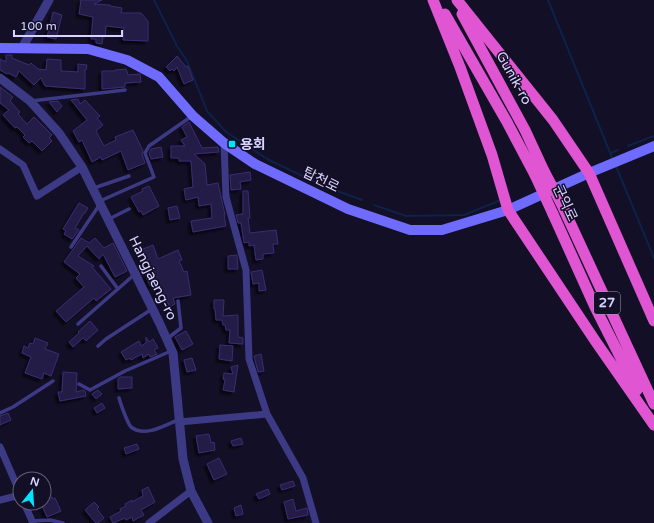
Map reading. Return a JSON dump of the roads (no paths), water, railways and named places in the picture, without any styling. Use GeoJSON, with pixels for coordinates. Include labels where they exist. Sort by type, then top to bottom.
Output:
{"type":"FeatureCollection","features":[{"type":"Feature","properties":{"kind":"highway"},"geometry":{"type":"LineString","coordinates":[[433,0],[460,67],[484,133],[508,210],[596,342],[654,425]]}},
{"type":"Feature","properties":{"kind":"highway","name":"군익로"},"geometry":{"type":"LineString","coordinates":[[437,0],[507,122],[561,203],[654,404]]}},
{"type":"Feature","properties":{"kind":"highway","name":"Gunik-ro"},"geometry":{"type":"LineString","coordinates":[[454,0],[525,130],[540,173]]}},
{"type":"Feature","properties":{"kind":"highway"},"geometry":{"type":"LineString","coordinates":[[458,0],[553,120],[589,173],[654,321]]}},
{"type":"Feature","properties":{"kind":"highway","name":"군익로"},"geometry":{"type":"LineString","coordinates":[[540,173],[553,214],[595,307],[654,425]]}},
{"type":"Feature","properties":{"kind":"main road","name":"탑천로"},"geometry":{"type":"LineString","coordinates":[[0,48],[88,49],[127,60],[159,77],[193,116],[224,143],[255,164],[348,209],[410,230],[442,230],[508,210],[589,173],[654,146]]}},
{"type":"Feature","properties":{"kind":"street"},"geometry":{"type":"LineString","coordinates":[[22,48],[49,0]]}},
{"type":"Feature","properties":{"kind":"street","name":"Hangjaeng-ro"},"geometry":{"type":"LineString","coordinates":[[0,78],[30,101],[59,133],[82,167],[153,309],[172,350],[183,459],[191,491],[208,523]]}},
{"type":"Feature","properties":{"kind":"street"},"geometry":{"type":"LineString","coordinates":[[224,143],[226,196],[246,270],[248,359],[267,414],[302,478],[316,523]]}},
{"type":"Feature","properties":{"kind":"street"},"geometry":{"type":"LineString","coordinates":[[0,149],[22,165],[37,196],[82,167]]}},
{"type":"Feature","properties":{"kind":"street"},"geometry":{"type":"LineString","coordinates":[[179,421],[267,414]]}},
{"type":"Feature","properties":{"kind":"street"},"geometry":{"type":"LineString","coordinates":[[0,447],[12,475]]}},
{"type":"Feature","properties":{"kind":"street"},"geometry":{"type":"LineString","coordinates":[[149,523],[191,491]]}},
{"type":"Feature","properties":{"kind":"street"},"geometry":{"type":"LineString","coordinates":[[0,500],[12,496]]}},
{"type":"Feature","properties":{"kind":"street"},"geometry":{"type":"LineString","coordinates":[[28,511],[33,522]]}},
{"type":"Feature","properties":{"kind":"lane"},"geometry":{"type":"LineString","coordinates":[[30,101],[125,90]]}},
{"type":"Feature","properties":{"kind":"lane"},"geometry":{"type":"LineString","coordinates":[[71,247],[100,202],[154,177],[145,153],[149,146],[193,116]]}},
{"type":"Feature","properties":{"kind":"lane"},"geometry":{"type":"LineString","coordinates":[[93,188],[129,176]]}},
{"type":"Feature","properties":{"kind":"lane"},"geometry":{"type":"LineString","coordinates":[[109,219],[129,210]]}},
{"type":"Feature","properties":{"kind":"lane"},"geometry":{"type":"LineString","coordinates":[[101,266],[118,289]]}},
{"type":"Feature","properties":{"kind":"lane"},"geometry":{"type":"LineString","coordinates":[[78,324],[136,273]]}},
{"type":"Feature","properties":{"kind":"lane"},"geometry":{"type":"LineString","coordinates":[[167,339],[181,328],[178,301]]}},
{"type":"Feature","properties":{"kind":"lane"},"geometry":{"type":"LineString","coordinates":[[98,346],[106,339],[153,309]]}},
{"type":"Feature","properties":{"kind":"lane"},"geometry":{"type":"LineString","coordinates":[[79,384],[90,390],[125,371],[172,350]]}},
{"type":"Feature","properties":{"kind":"lane"},"geometry":{"type":"LineString","coordinates":[[0,413],[13,407],[53,381]]}},
{"type":"Feature","properties":{"kind":"lane"},"geometry":{"type":"LineString","coordinates":[[119,398],[130,426],[139,431],[153,431],[179,421]]}},
{"type":"Feature","properties":{"kind":"lane"},"geometry":{"type":"LineString","coordinates":[[33,522],[50,520],[63,523]]}},
{"type":"Feature","properties":{"kind":"waterway"},"geometry":{"type":"LineString","coordinates":[[154,0],[177,46],[187,61],[207,111],[226,132],[269,160],[326,187],[362,200]]}},
{"type":"Feature","properties":{"kind":"waterway"},"geometry":{"type":"LineString","coordinates":[[548,0],[613,160]]}},
{"type":"Feature","properties":{"kind":"waterway"},"geometry":{"type":"LineString","coordinates":[[628,146],[654,136]]}},
{"type":"Feature","properties":{"kind":"waterway"},"geometry":{"type":"LineString","coordinates":[[611,153],[618,150]]}},
{"type":"Feature","properties":{"kind":"waterway"},"geometry":{"type":"LineString","coordinates":[[616,166],[654,258]]}},
{"type":"Feature","properties":{"kind":"waterway"},"geometry":{"type":"LineString","coordinates":[[374,205],[406,216],[464,215],[501,200]]}},
{"type":"Feature","properties":{"kind":"place","name":"용회"},"geometry":{"type":"Point","coordinates":[232,144]}}]}
